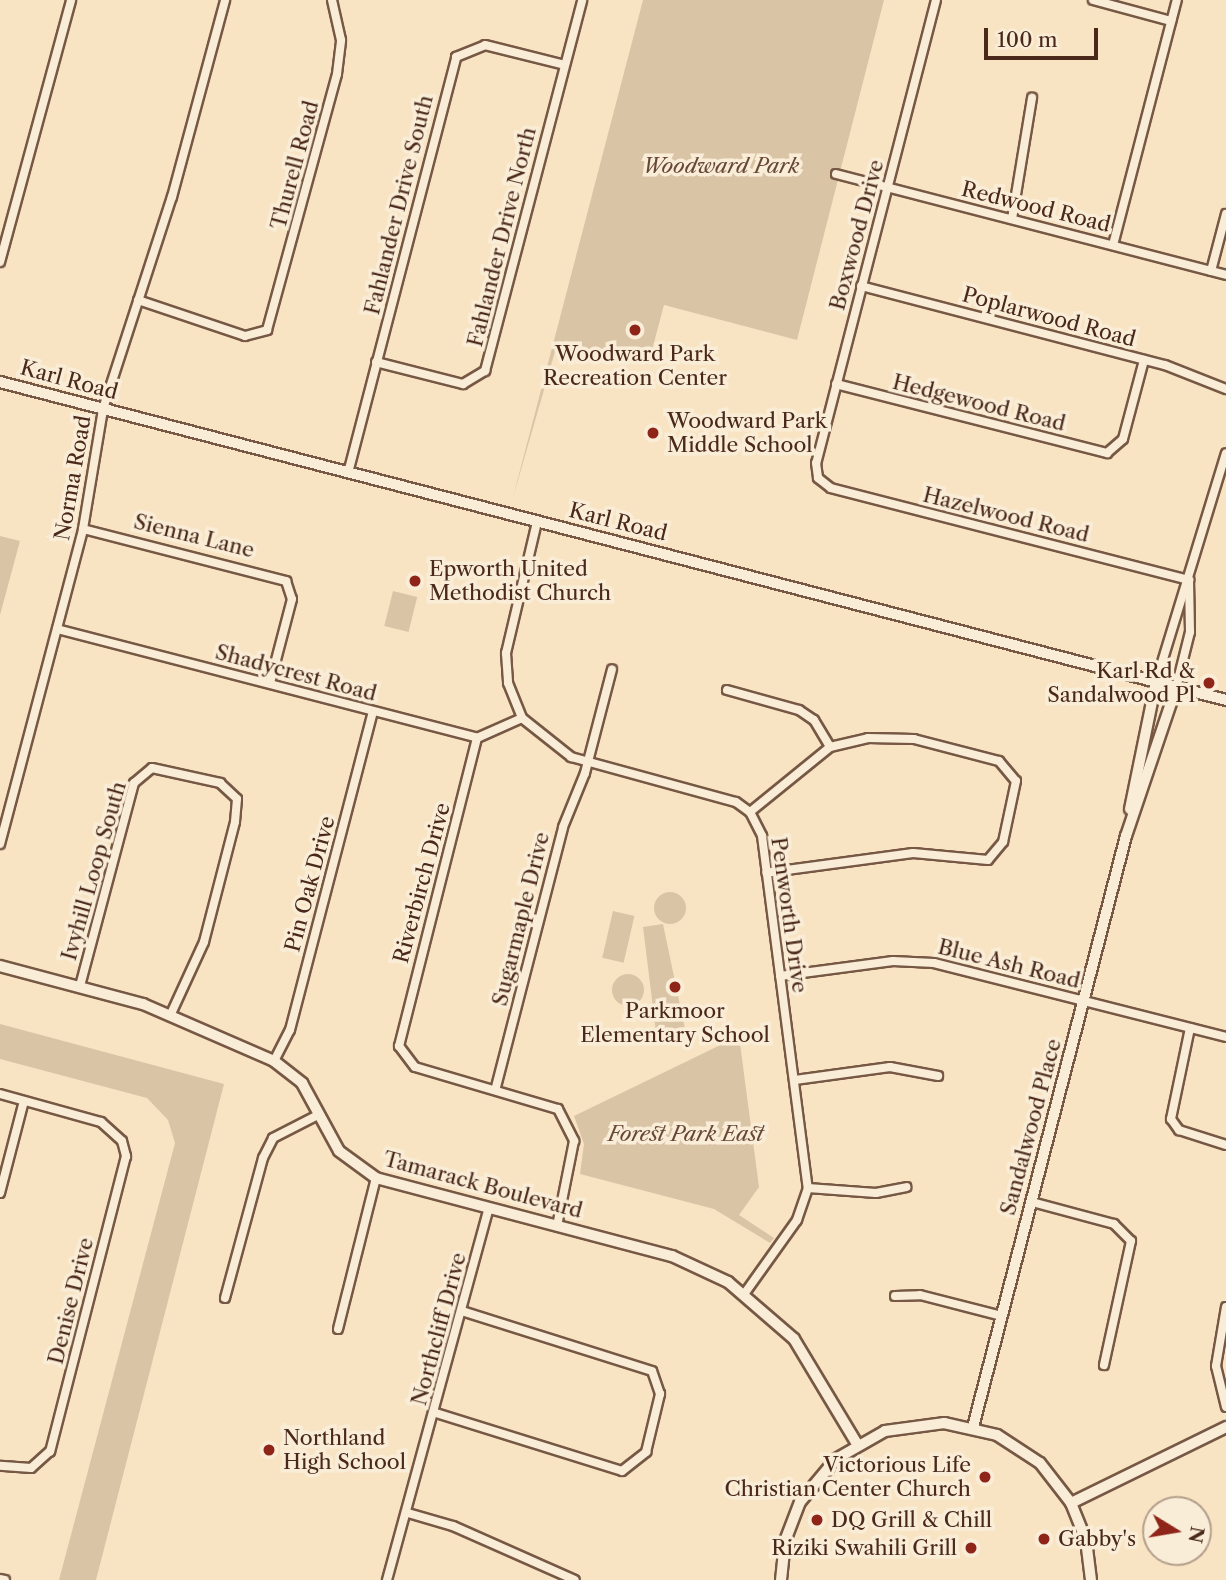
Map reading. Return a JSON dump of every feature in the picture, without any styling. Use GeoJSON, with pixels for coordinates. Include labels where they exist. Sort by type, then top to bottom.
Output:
{"type":"FeatureCollection","features":[{"type":"Feature","properties":{"kind":"street"},"geometry":{"type":"LineString","coordinates":[[0,261],[71,0]]}},
{"type":"Feature","properties":{"kind":"street","name":"Norma Road"},"geometry":{"type":"LineString","coordinates":[[0,844],[83,529],[103,409],[225,0]]}},
{"type":"Feature","properties":{"kind":"street","name":"Thurell Road"},"geometry":{"type":"LineString","coordinates":[[138,299],[245,336],[262,334],[271,323],[337,74],[341,40],[332,0]]}},
{"type":"Feature","properties":{"kind":"street","name":"Fahlander Drive North"},"geometry":{"type":"LineString","coordinates":[[376,362],[463,384],[485,370],[582,0]]}},
{"type":"Feature","properties":{"kind":"street","name":"Boxwood Drive"},"geometry":{"type":"LineString","coordinates":[[818,478],[816,463],[936,0]]}},
{"type":"Feature","properties":{"kind":"street"},"geometry":{"type":"LineString","coordinates":[[1093,0],[1171,21]]}},
{"type":"Feature","properties":{"kind":"street"},"geometry":{"type":"LineString","coordinates":[[1113,245],[1177,0]]}},
{"type":"Feature","properties":{"kind":"street","name":"Fahlander Drive South"},"geometry":{"type":"LineString","coordinates":[[348,472],[456,57],[485,45],[565,65]]}},
{"type":"Feature","properties":{"kind":"street"},"geometry":{"type":"LineString","coordinates":[[1012,219],[1032,98]]}},
{"type":"Feature","properties":{"kind":"street","name":"Redwood Road"},"geometry":{"type":"LineString","coordinates":[[836,174],[1226,275]]}},
{"type":"Feature","properties":{"kind":"street"},"geometry":{"type":"LineString","coordinates":[[1212,271],[1226,214]]}},
{"type":"Feature","properties":{"kind":"street","name":"Poplarwood Road"},"geometry":{"type":"LineString","coordinates":[[861,286],[1144,360],[1226,389]]}},
{"type":"Feature","properties":{"kind":"street","name":"Hedgewood Road"},"geometry":{"type":"LineString","coordinates":[[836,384],[1098,452],[1114,450],[1123,439],[1144,360]]}},
{"type":"Feature","properties":{"kind":"street","name":"Karl Road"},"geometry":{"type":"LineString","coordinates":[[0,382],[1226,700]]}},
{"type":"Feature","properties":{"kind":"street","name":"Sandalwood Place"},"geometry":{"type":"LineString","coordinates":[[1126,836],[1139,744],[1176,603],[1189,580],[1225,458]]}},
{"type":"Feature","properties":{"kind":"street","name":"Hazelwood Road"},"geometry":{"type":"LineString","coordinates":[[818,478],[831,488],[1189,580]]}},
{"type":"Feature","properties":{"kind":"street"},"geometry":{"type":"LineString","coordinates":[[537,522],[506,653],[508,683],[522,718],[553,748],[588,762],[721,796],[750,812],[830,747],[868,738],[914,739],[999,761],[1012,771],[1016,791],[1003,842],[988,860],[913,853],[766,873]]}},
{"type":"Feature","properties":{"kind":"street","name":"Sienna Lane"},"geometry":{"type":"LineString","coordinates":[[83,529],[265,571],[290,589],[270,683]]}},
{"type":"Feature","properties":{"kind":"street","name":"Sandalwood Place"},"geometry":{"type":"LineString","coordinates":[[973,1427],[1126,836],[1176,688],[1190,632],[1189,580]]}},
{"type":"Feature","properties":{"kind":"street","name":"Shadycrest Road"},"geometry":{"type":"LineString","coordinates":[[57,629],[477,738]]}},
{"type":"Feature","properties":{"kind":"street","name":"Sugarmaple Drive"},"geometry":{"type":"LineString","coordinates":[[496,1087],[563,827],[588,762],[612,669]]}},
{"type":"Feature","properties":{"kind":"street"},"geometry":{"type":"LineString","coordinates":[[727,690],[799,710],[814,720],[830,747]]}},
{"type":"Feature","properties":{"kind":"street","name":"Pin Oak Drive"},"geometry":{"type":"LineString","coordinates":[[274,1061],[290,1030],[373,712]]}},
{"type":"Feature","properties":{"kind":"street"},"geometry":{"type":"LineString","coordinates":[[477,738],[522,718]]}},
{"type":"Feature","properties":{"kind":"street","name":"Riverbirch Drive"},"geometry":{"type":"LineString","coordinates":[[477,738],[400,1038],[407,1063],[496,1087]]}},
{"type":"Feature","properties":{"kind":"street","name":"Ivyhill Loop South"},"geometry":{"type":"LineString","coordinates":[[80,986],[131,794],[147,770],[220,783],[237,799],[204,942],[170,1016]]}},
{"type":"Feature","properties":{"kind":"street","name":"Penworth Drive"},"geometry":{"type":"LineString","coordinates":[[745,1293],[797,1220],[808,1188],[762,836],[750,812]]}},
{"type":"Feature","properties":{"kind":"street","name":"Blue Ash Road"},"geometry":{"type":"LineString","coordinates":[[780,976],[916,961],[1084,1000],[1226,1037]]}},
{"type":"Feature","properties":{"kind":"street","name":"Tamarack Boulevard"},"geometry":{"type":"LineString","coordinates":[[0,966],[80,986],[170,1016],[274,1061],[302,1083],[318,1115],[349,1162],[376,1178],[672,1256],[745,1293],[800,1347],[857,1444]]}},
{"type":"Feature","properties":{"kind":"street"},"geometry":{"type":"LineString","coordinates":[[1190,1028],[1171,1119],[1179,1130],[1226,1145]]}},
{"type":"Feature","properties":{"kind":"street"},"geometry":{"type":"LineString","coordinates":[[795,1080],[890,1067],[938,1076]]}},
{"type":"Feature","properties":{"kind":"street"},"geometry":{"type":"LineString","coordinates":[[496,1087],[548,1102],[569,1124],[573,1158],[557,1226]]}},
{"type":"Feature","properties":{"kind":"street"},"geometry":{"type":"LineString","coordinates":[[0,1094],[24,1101],[0,1193]]}},
{"type":"Feature","properties":{"kind":"street","name":"Denise Drive"},"geometry":{"type":"LineString","coordinates":[[0,1466],[39,1465],[61,1412],[123,1171],[122,1141],[101,1122],[24,1101]]}},
{"type":"Feature","properties":{"kind":"street"},"geometry":{"type":"LineString","coordinates":[[225,1298],[263,1158],[273,1138],[318,1115]]}},
{"type":"Feature","properties":{"kind":"street"},"geometry":{"type":"LineString","coordinates":[[338,1329],[376,1178]]}},
{"type":"Feature","properties":{"kind":"street"},"geometry":{"type":"LineString","coordinates":[[808,1188],[876,1193],[906,1187]]}},
{"type":"Feature","properties":{"kind":"street"},"geometry":{"type":"LineString","coordinates":[[1032,1202],[1114,1224],[1131,1241],[1104,1365]]}},
{"type":"Feature","properties":{"kind":"street","name":"Northcliff Drive"},"geometry":{"type":"LineString","coordinates":[[387,1580],[436,1413],[489,1208]]}},
{"type":"Feature","properties":{"kind":"street"},"geometry":{"type":"LineString","coordinates":[[895,1296],[920,1295],[1002,1316]]}},
{"type":"Feature","properties":{"kind":"street"},"geometry":{"type":"LineString","coordinates":[[1226,1307],[1216,1366],[1226,1407]]}},
{"type":"Feature","properties":{"kind":"street"},"geometry":{"type":"LineString","coordinates":[[436,1413],[612,1469],[632,1468],[646,1452],[658,1378],[642,1366],[462,1311]]}},
{"type":"Feature","properties":{"kind":"street"},"geometry":{"type":"LineString","coordinates":[[781,1580],[785,1541],[800,1502],[816,1479],[857,1444],[917,1424],[973,1427],[1020,1447],[1072,1503],[1086,1540],[1091,1580]]}},
{"type":"Feature","properties":{"kind":"street"},"geometry":{"type":"LineString","coordinates":[[1072,1503],[1226,1427]]}},
{"type":"Feature","properties":{"kind":"street"},"geometry":{"type":"LineString","coordinates":[[408,1513],[453,1526],[575,1580]]}},
{"type":"Feature","properties":{"kind":"street"},"geometry":{"type":"LineString","coordinates":[[0,1578],[5,1580]]}},
{"type":"Feature","properties":{"kind":"green space","name":"Woodward Park"},"geometry":{"type":"Polygon","coordinates":[[[643,0],[884,0],[797,340],[664,305],[648,365],[558,341],[512,501],[643,0]]]}},
{"type":"Feature","properties":{"kind":"green space"},"geometry":{"type":"Polygon","coordinates":[[[0,536],[20,541],[0,615],[0,536]]]}},
{"type":"Feature","properties":{"kind":"green space"},"geometry":{"type":"Polygon","coordinates":[[[393,591],[417,597],[409,632],[384,626],[393,591]]]}},
{"type":"Feature","properties":{"kind":"green space"},"geometry":{"type":"Polygon","coordinates":[[[670,892],[682,896],[686,908],[682,920],[670,924],[658,920],[654,908],[658,896],[670,892]]]}},
{"type":"Feature","properties":{"kind":"green space"},"geometry":{"type":"Polygon","coordinates":[[[613,911],[634,916],[624,963],[602,958],[613,911]]]}},
{"type":"Feature","properties":{"kind":"green space"},"geometry":{"type":"Polygon","coordinates":[[[663,924],[685,1029],[656,1032],[643,927],[663,924]]]}},
{"type":"Feature","properties":{"kind":"green space"},"geometry":{"type":"Polygon","coordinates":[[[628,974],[639,979],[644,990],[639,1001],[628,1006],[617,1001],[612,990],[617,979],[628,974]]]}},
{"type":"Feature","properties":{"kind":"green space"},"geometry":{"type":"Polygon","coordinates":[[[0,1024],[224,1084],[96,1580],[59,1580],[175,1143],[168,1120],[147,1098],[0,1059],[0,1024]]]}},
{"type":"Feature","properties":{"kind":"green space","name":"Forest Park East"},"geometry":{"type":"Polygon","coordinates":[[[739,1036],[759,1187],[739,1215],[774,1238],[770,1243],[714,1209],[580,1174],[584,1144],[574,1116],[739,1036]]]}},
{"type":"Feature","properties":{"kind":"place","name":"Woodward Park Recreation Center"},"geometry":{"type":"Point","coordinates":[635,330]}},
{"type":"Feature","properties":{"kind":"place","name":"Woodward Park Middle School"},"geometry":{"type":"Point","coordinates":[653,433]}},
{"type":"Feature","properties":{"kind":"place","name":"Epworth United Methodist Church"},"geometry":{"type":"Point","coordinates":[415,581]}},
{"type":"Feature","properties":{"kind":"place","name":"Karl Rd & Sandalwood Pl"},"geometry":{"type":"Point","coordinates":[1209,683]}},
{"type":"Feature","properties":{"kind":"place","name":"Parkmoor Elementary School"},"geometry":{"type":"Point","coordinates":[675,987]}},
{"type":"Feature","properties":{"kind":"place","name":"Northland High School"},"geometry":{"type":"Point","coordinates":[269,1450]}},
{"type":"Feature","properties":{"kind":"place","name":"Victorious Life Christian Center Church"},"geometry":{"type":"Point","coordinates":[985,1477]}},
{"type":"Feature","properties":{"kind":"place","name":"DQ Grill & Chill"},"geometry":{"type":"Point","coordinates":[817,1520]}},
{"type":"Feature","properties":{"kind":"place","name":"Gabby's"},"geometry":{"type":"Point","coordinates":[1044,1539]}},
{"type":"Feature","properties":{"kind":"place","name":"Riziki Swahili Grill"},"geometry":{"type":"Point","coordinates":[971,1548]}}]}
